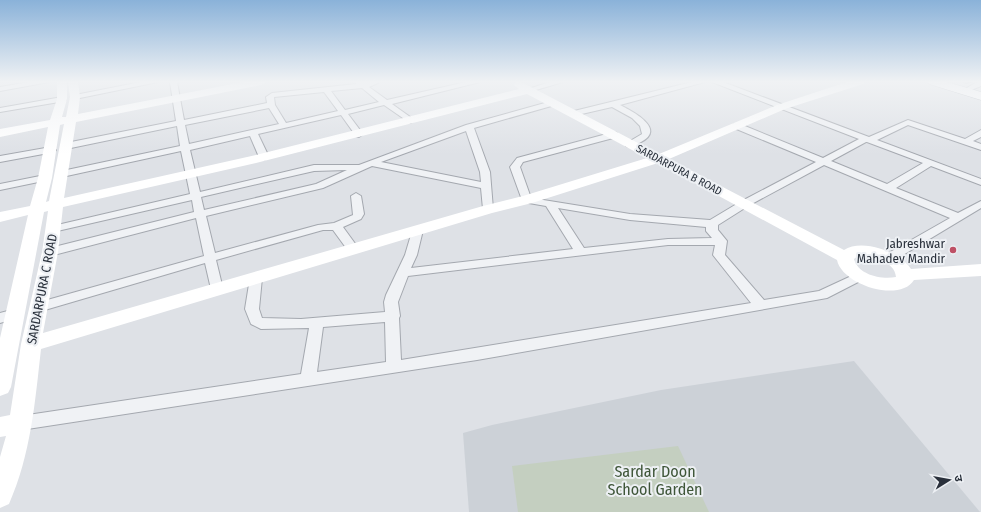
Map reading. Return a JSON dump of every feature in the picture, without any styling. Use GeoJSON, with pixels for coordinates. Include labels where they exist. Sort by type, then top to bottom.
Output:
{"type":"FeatureCollection","features":[{"type":"Feature","properties":{"kind":"street"},"geometry":{"type":"LineString","coordinates":[[0,110],[17,106]]}},
{"type":"Feature","properties":{"kind":"street","name":"SARDARPURA C ROAD"},"geometry":{"type":"LineString","coordinates":[[0,495],[9,471],[10,425],[31,344],[50,252],[56,204],[54,176],[67,106]]}},
{"type":"Feature","properties":{"kind":"street"},"geometry":{"type":"LineString","coordinates":[[0,133],[140,106]]}},
{"type":"Feature","properties":{"kind":"street"},"geometry":{"type":"LineString","coordinates":[[176,106],[218,289]]}},
{"type":"Feature","properties":{"kind":"street"},"geometry":{"type":"LineString","coordinates":[[0,159],[267,106]]}},
{"type":"Feature","properties":{"kind":"street"},"geometry":{"type":"LineString","coordinates":[[272,106],[284,126]]}},
{"type":"Feature","properties":{"kind":"street"},"geometry":{"type":"LineString","coordinates":[[337,106],[359,134]]}},
{"type":"Feature","properties":{"kind":"street"},"geometry":{"type":"LineString","coordinates":[[0,187],[378,106]]}},
{"type":"Feature","properties":{"kind":"street"},"geometry":{"type":"LineString","coordinates":[[390,106],[410,121]]}},
{"type":"Feature","properties":{"kind":"street"},"geometry":{"type":"LineString","coordinates":[[0,217],[264,157],[468,106]]}},
{"type":"Feature","properties":{"kind":"street"},"geometry":{"type":"LineString","coordinates":[[50,252],[319,186],[366,165],[469,127],[542,106]]}},
{"type":"Feature","properties":{"kind":"street","name":"SARDARPURA B ROAD"},"geometry":{"type":"LineString","coordinates":[[558,106],[846,257]]}},
{"type":"Feature","properties":{"kind":"street"},"geometry":{"type":"LineString","coordinates":[[573,114],[605,106]]}},
{"type":"Feature","properties":{"kind":"street"},"geometry":{"type":"LineString","coordinates":[[616,106],[639,120],[646,130],[646,134],[643,138],[629,144]]}},
{"type":"Feature","properties":{"kind":"street"},"geometry":{"type":"LineString","coordinates":[[778,106],[981,182]]}},
{"type":"Feature","properties":{"kind":"street"},"geometry":{"type":"LineString","coordinates":[[31,344],[417,230],[527,200],[658,159],[784,106]]}},
{"type":"Feature","properties":{"kind":"street"},"geometry":{"type":"LineString","coordinates":[[527,200],[630,217],[712,224],[744,204],[824,161],[867,139],[908,122],[981,147]]}},
{"type":"Feature","properties":{"kind":"street"},"geometry":{"type":"LineString","coordinates":[[738,126],[958,217]]}},
{"type":"Feature","properties":{"kind":"street"},"geometry":{"type":"LineString","coordinates":[[469,127],[485,172],[488,210]]}},
{"type":"Feature","properties":{"kind":"street"},"geometry":{"type":"LineString","coordinates":[[253,133],[264,157]]}},
{"type":"Feature","properties":{"kind":"street"},"geometry":{"type":"LineString","coordinates":[[966,142],[981,133]]}},
{"type":"Feature","properties":{"kind":"street"},"geometry":{"type":"LineString","coordinates":[[527,200],[516,173],[515,167],[520,160],[614,135]]}},
{"type":"Feature","properties":{"kind":"street"},"geometry":{"type":"LineString","coordinates":[[888,188],[930,163]]}},
{"type":"Feature","properties":{"kind":"street"},"geometry":{"type":"LineString","coordinates":[[53,229],[314,168],[366,165],[486,186]]}},
{"type":"Feature","properties":{"kind":"street","name":"SARDARPURA C ROAD"},"geometry":{"type":"LineString","coordinates":[[0,387],[8,316],[37,209],[54,176]]}},
{"type":"Feature","properties":{"kind":"street"},"geometry":{"type":"LineString","coordinates":[[38,307],[210,258],[322,228],[336,226],[357,217],[359,214],[356,196]]}},
{"type":"Feature","properties":{"kind":"street"},"geometry":{"type":"LineString","coordinates":[[549,203],[581,253]]}},
{"type":"Feature","properties":{"kind":"street"},"geometry":{"type":"LineString","coordinates":[[890,258],[981,204]]}},
{"type":"Feature","properties":{"kind":"street"},"geometry":{"type":"LineString","coordinates":[[712,224],[712,231],[721,241]]}},
{"type":"Feature","properties":{"kind":"street"},"geometry":{"type":"LineString","coordinates":[[336,226],[353,249]]}},
{"type":"Feature","properties":{"kind":"street"},"geometry":{"type":"LineString","coordinates":[[394,367],[393,316],[391,302],[411,255],[417,230]]}},
{"type":"Feature","properties":{"kind":"street"},"geometry":{"type":"LineString","coordinates":[[403,273],[668,242],[721,241]]}},
{"type":"Feature","properties":{"kind":"street"},"geometry":{"type":"LineString","coordinates":[[721,241],[719,255],[760,306]]}},
{"type":"Feature","properties":{"kind":"street"},"geometry":{"type":"LineString","coordinates":[[854,251],[880,254],[890,258],[903,269],[906,275],[904,280],[900,283],[882,284],[860,276],[848,266],[845,261],[846,257],[854,251]]}},
{"type":"Feature","properties":{"kind":"street"},"geometry":{"type":"LineString","coordinates":[[906,275],[981,270]]}},
{"type":"Feature","properties":{"kind":"street"},"geometry":{"type":"LineString","coordinates":[[10,425],[477,354],[760,306],[822,295],[860,276]]}},
{"type":"Feature","properties":{"kind":"street"},"geometry":{"type":"LineString","coordinates":[[256,278],[252,309],[256,322],[261,324],[317,323],[393,316]]}},
{"type":"Feature","properties":{"kind":"street"},"geometry":{"type":"LineString","coordinates":[[308,380],[317,323]]}},
{"type":"Feature","properties":{"kind":"shaded area"},"geometry":{"type":"Polygon","coordinates":[[[854,361],[980,512],[469,512],[463,433],[492,425],[661,390],[854,361]]]}},
{"type":"Feature","properties":{"kind":"green space","name":"Sardar Doon School Garden"},"geometry":{"type":"Polygon","coordinates":[[[678,446],[709,512],[518,512],[512,466],[678,446]]]}},
{"type":"Feature","properties":{"kind":"place","name":"Jabreshwar Mahadev Mandir"},"geometry":{"type":"Point","coordinates":[953,250]}}]}
